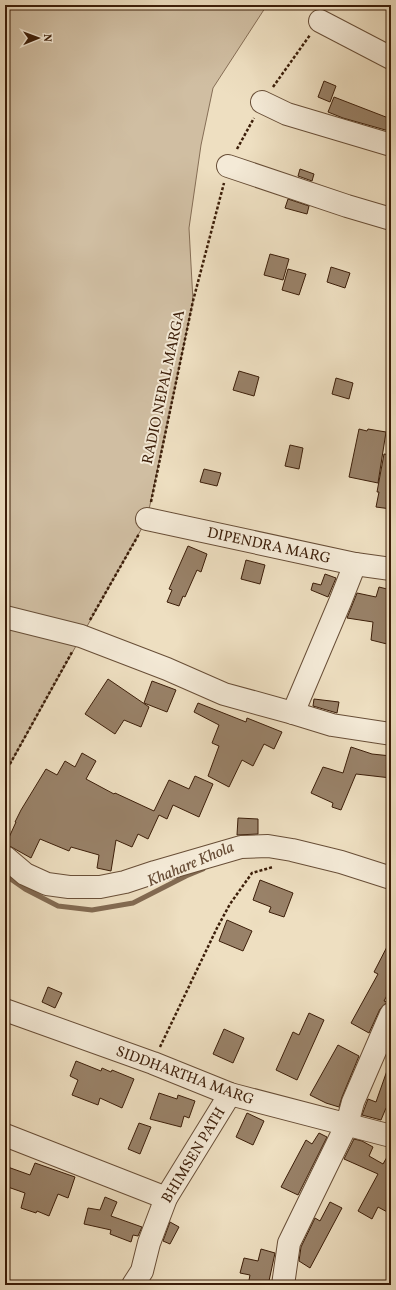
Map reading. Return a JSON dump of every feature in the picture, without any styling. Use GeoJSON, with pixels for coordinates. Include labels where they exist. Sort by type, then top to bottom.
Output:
{"type":"FeatureCollection","features":[{"type":"Feature","properties":{"kind":"street"},"geometry":{"type":"LineString","coordinates":[[320,22],[391,58]]}},
{"type":"Feature","properties":{"kind":"street"},"geometry":{"type":"LineString","coordinates":[[262,102],[287,114],[391,145]]}},
{"type":"Feature","properties":{"kind":"street"},"geometry":{"type":"LineString","coordinates":[[228,166],[347,206],[391,219]]}},
{"type":"Feature","properties":{"kind":"street","name":"DIPENDRA MARG"},"geometry":{"type":"LineString","coordinates":[[147,519],[355,564],[391,569]]}},
{"type":"Feature","properties":{"kind":"street"},"geometry":{"type":"LineString","coordinates":[[294,713],[355,564]]}},
{"type":"Feature","properties":{"kind":"street"},"geometry":{"type":"LineString","coordinates":[[5,617],[81,636],[167,669],[224,694],[332,725],[391,734]]}},
{"type":"Feature","properties":{"kind":"street"},"geometry":{"type":"LineString","coordinates":[[5,857],[25,874],[47,884],[69,887],[100,888],[119,884],[241,848],[268,846],[292,850],[341,862],[391,878]]}},
{"type":"Feature","properties":{"kind":"street","name":"SIDDHARTHA MARG"},"geometry":{"type":"LineString","coordinates":[[5,1010],[152,1063],[230,1094],[391,1136]]}},
{"type":"Feature","properties":{"kind":"street"},"geometry":{"type":"LineString","coordinates":[[283,1285],[289,1242],[347,1124],[353,1102],[391,1014]]}},
{"type":"Feature","properties":{"kind":"street","name":"BHIMSEN PATH"},"geometry":{"type":"LineString","coordinates":[[134,1285],[142,1271],[149,1243],[166,1198],[230,1094]]}},
{"type":"Feature","properties":{"kind":"street"},"geometry":{"type":"LineString","coordinates":[[5,1135],[166,1198]]}},
{"type":"Feature","properties":{"kind":"path","name":"RADIO NEPAL MARGA"},"geometry":{"type":"LineString","coordinates":[[5,773],[147,519],[193,301],[228,166],[262,102],[320,22]]}},
{"type":"Feature","properties":{"kind":"path"},"geometry":{"type":"LineString","coordinates":[[152,1063],[230,904],[252,873],[275,867]]}},
{"type":"Feature","properties":{"kind":"shaded area"},"geometry":{"type":"Polygon","coordinates":[[[5,5],[267,5],[213,88],[201,145],[189,228],[193,301],[147,519],[5,773],[5,5]]]}},
{"type":"Feature","properties":{"kind":"building"},"geometry":{"type":"Polygon","coordinates":[[[324,81],[336,86],[330,102],[318,97],[324,81]]]}},
{"type":"Feature","properties":{"kind":"building"},"geometry":{"type":"Polygon","coordinates":[[[334,97],[391,119],[389,131],[343,118],[328,112],[334,97]]]}},
{"type":"Feature","properties":{"kind":"building"},"geometry":{"type":"Polygon","coordinates":[[[300,169],[314,174],[312,181],[298,176],[300,169]]]}},
{"type":"Feature","properties":{"kind":"building"},"geometry":{"type":"Polygon","coordinates":[[[288,199],[309,206],[307,214],[285,208],[288,199]]]}},
{"type":"Feature","properties":{"kind":"building"},"geometry":{"type":"Polygon","coordinates":[[[270,254],[289,259],[283,280],[264,275],[270,254]]]}},
{"type":"Feature","properties":{"kind":"building"},"geometry":{"type":"Polygon","coordinates":[[[331,267],[350,273],[345,288],[327,282],[331,267]]]}},
{"type":"Feature","properties":{"kind":"building"},"geometry":{"type":"Polygon","coordinates":[[[288,269],[306,274],[299,295],[282,290],[288,269]]]}},
{"type":"Feature","properties":{"kind":"building"},"geometry":{"type":"Polygon","coordinates":[[[239,371],[259,377],[254,396],[233,390],[239,371]]]}},
{"type":"Feature","properties":{"kind":"building"},"geometry":{"type":"Polygon","coordinates":[[[336,378],[353,383],[349,399],[332,394],[336,378]]]}},
{"type":"Feature","properties":{"kind":"building"},"geometry":{"type":"Polygon","coordinates":[[[359,429],[386,432],[378,483],[349,477],[359,429]]]}},
{"type":"Feature","properties":{"kind":"building"},"geometry":{"type":"Polygon","coordinates":[[[290,445],[303,448],[299,469],[285,466],[290,445]]]}},
{"type":"Feature","properties":{"kind":"building"},"geometry":{"type":"Polygon","coordinates":[[[384,454],[391,455],[391,509],[376,507],[379,492],[377,492],[384,454]]]}},
{"type":"Feature","properties":{"kind":"building"},"geometry":{"type":"Polygon","coordinates":[[[204,469],[221,473],[217,486],[200,482],[204,469]]]}},
{"type":"Feature","properties":{"kind":"building"},"geometry":{"type":"Polygon","coordinates":[[[188,546],[207,554],[201,572],[197,570],[185,597],[183,596],[179,606],[167,602],[172,590],[169,589],[188,546]]]}},
{"type":"Feature","properties":{"kind":"building"},"geometry":{"type":"Polygon","coordinates":[[[246,560],[265,565],[260,584],[241,579],[246,560]]]}},
{"type":"Feature","properties":{"kind":"building"},"geometry":{"type":"Polygon","coordinates":[[[325,574],[336,578],[328,597],[311,590],[313,583],[321,585],[325,574]]]}},
{"type":"Feature","properties":{"kind":"building"},"geometry":{"type":"Polygon","coordinates":[[[379,587],[391,590],[391,645],[371,640],[373,622],[347,618],[357,593],[376,597],[379,587]]]}},
{"type":"Feature","properties":{"kind":"building"},"geometry":{"type":"Polygon","coordinates":[[[108,679],[149,707],[141,727],[124,720],[115,734],[85,714],[108,679]]]}},
{"type":"Feature","properties":{"kind":"building"},"geometry":{"type":"Polygon","coordinates":[[[152,681],[176,690],[167,712],[144,703],[152,681]]]}},
{"type":"Feature","properties":{"kind":"building"},"geometry":{"type":"Polygon","coordinates":[[[314,699],[339,702],[337,713],[313,706],[314,699]]]}},
{"type":"Feature","properties":{"kind":"building"},"geometry":{"type":"Polygon","coordinates":[[[198,703],[246,722],[247,718],[282,732],[274,749],[264,744],[253,766],[242,760],[229,787],[208,776],[219,746],[212,743],[219,725],[194,712],[198,703]]]}},
{"type":"Feature","properties":{"kind":"building"},"geometry":{"type":"Polygon","coordinates":[[[351,747],[372,754],[391,756],[391,778],[356,774],[341,810],[332,807],[333,803],[311,793],[323,767],[343,773],[351,747]]]}},
{"type":"Feature","properties":{"kind":"building"},"geometry":{"type":"Polygon","coordinates":[[[82,753],[96,761],[86,779],[114,794],[115,793],[154,811],[169,780],[189,789],[195,776],[213,784],[199,817],[173,805],[167,819],[159,815],[148,839],[138,834],[132,847],[116,840],[111,871],[97,868],[99,855],[71,847],[69,851],[40,839],[31,858],[6,844],[21,810],[46,769],[57,775],[65,761],[75,767],[82,753]]]}},
{"type":"Feature","properties":{"kind":"building"},"geometry":{"type":"Polygon","coordinates":[[[238,818],[258,819],[258,834],[237,835],[238,818]]]}},
{"type":"Feature","properties":{"kind":"building"},"geometry":{"type":"Polygon","coordinates":[[[260,880],[293,893],[284,917],[269,912],[271,907],[253,900],[260,880]]]}},
{"type":"Feature","properties":{"kind":"building"},"geometry":{"type":"Polygon","coordinates":[[[227,920],[252,931],[243,951],[219,941],[227,920]]]}},
{"type":"Feature","properties":{"kind":"building"},"geometry":{"type":"Polygon","coordinates":[[[391,939],[391,988],[384,1001],[387,1002],[380,1009],[369,1033],[351,1023],[378,974],[374,972],[391,939]]]}},
{"type":"Feature","properties":{"kind":"building"},"geometry":{"type":"Polygon","coordinates":[[[48,987],[62,993],[55,1008],[42,1002],[48,987]]]}},
{"type":"Feature","properties":{"kind":"building"},"geometry":{"type":"Polygon","coordinates":[[[309,1013],[324,1020],[297,1080],[276,1070],[293,1032],[299,1035],[309,1013]]]}},
{"type":"Feature","properties":{"kind":"building"},"geometry":{"type":"Polygon","coordinates":[[[224,1029],[244,1038],[233,1063],[213,1054],[224,1029]]]}},
{"type":"Feature","properties":{"kind":"building"},"geometry":{"type":"Polygon","coordinates":[[[338,1045],[359,1056],[339,1107],[326,1103],[310,1095],[338,1045]]]}},
{"type":"Feature","properties":{"kind":"building"},"geometry":{"type":"Polygon","coordinates":[[[76,1061],[101,1071],[102,1068],[111,1072],[112,1070],[134,1079],[122,1108],[100,1098],[98,1105],[72,1095],[78,1080],[70,1076],[76,1061]]]}},
{"type":"Feature","properties":{"kind":"building"},"geometry":{"type":"Polygon","coordinates":[[[389,1065],[391,1066],[391,1109],[386,1108],[381,1120],[362,1115],[368,1099],[376,1102],[389,1065]]]}},
{"type":"Feature","properties":{"kind":"building"},"geometry":{"type":"Polygon","coordinates":[[[159,1093],[177,1099],[178,1095],[195,1101],[189,1118],[184,1116],[181,1127],[150,1119],[159,1093]]]}},
{"type":"Feature","properties":{"kind":"building"},"geometry":{"type":"Polygon","coordinates":[[[247,1113],[264,1121],[253,1145],[236,1137],[247,1113]]]}},
{"type":"Feature","properties":{"kind":"building"},"geometry":{"type":"Polygon","coordinates":[[[139,1123],[151,1127],[140,1154],[128,1149],[139,1123]]]}},
{"type":"Feature","properties":{"kind":"building"},"geometry":{"type":"Polygon","coordinates":[[[319,1133],[327,1137],[298,1195],[281,1187],[306,1140],[312,1144],[319,1133]]]}},
{"type":"Feature","properties":{"kind":"building"},"geometry":{"type":"Polygon","coordinates":[[[354,1139],[362,1141],[373,1147],[369,1156],[383,1164],[391,1150],[391,1214],[378,1207],[372,1219],[358,1211],[378,1174],[344,1159],[354,1139]]]}},
{"type":"Feature","properties":{"kind":"building"},"geometry":{"type":"Polygon","coordinates":[[[35,1163],[75,1177],[68,1198],[58,1194],[49,1216],[37,1211],[36,1213],[21,1208],[25,1193],[5,1186],[5,1166],[30,1175],[35,1163]]]}},
{"type":"Feature","properties":{"kind":"building"},"geometry":{"type":"Polygon","coordinates":[[[105,1197],[117,1202],[111,1216],[142,1227],[138,1236],[133,1235],[131,1242],[110,1234],[111,1230],[84,1224],[88,1208],[100,1210],[105,1197]]]}},
{"type":"Feature","properties":{"kind":"building"},"geometry":{"type":"Polygon","coordinates":[[[330,1202],[342,1208],[310,1268],[299,1261],[301,1247],[315,1218],[320,1221],[330,1202]]]}},
{"type":"Feature","properties":{"kind":"building"},"geometry":{"type":"Polygon","coordinates":[[[170,1222],[179,1227],[170,1244],[163,1241],[170,1222]]]}},
{"type":"Feature","properties":{"kind":"building"},"geometry":{"type":"Polygon","coordinates":[[[261,1249],[275,1253],[269,1281],[268,1280],[267,1285],[248,1285],[250,1275],[240,1273],[244,1258],[258,1261],[261,1249]]]}},
{"type":"Feature","properties":{"kind":"waterway","name":"Khahare Khola"},"geometry":{"type":"LineString","coordinates":[[5,875],[25,889],[58,906],[92,910],[133,903],[203,869]]}}]}
